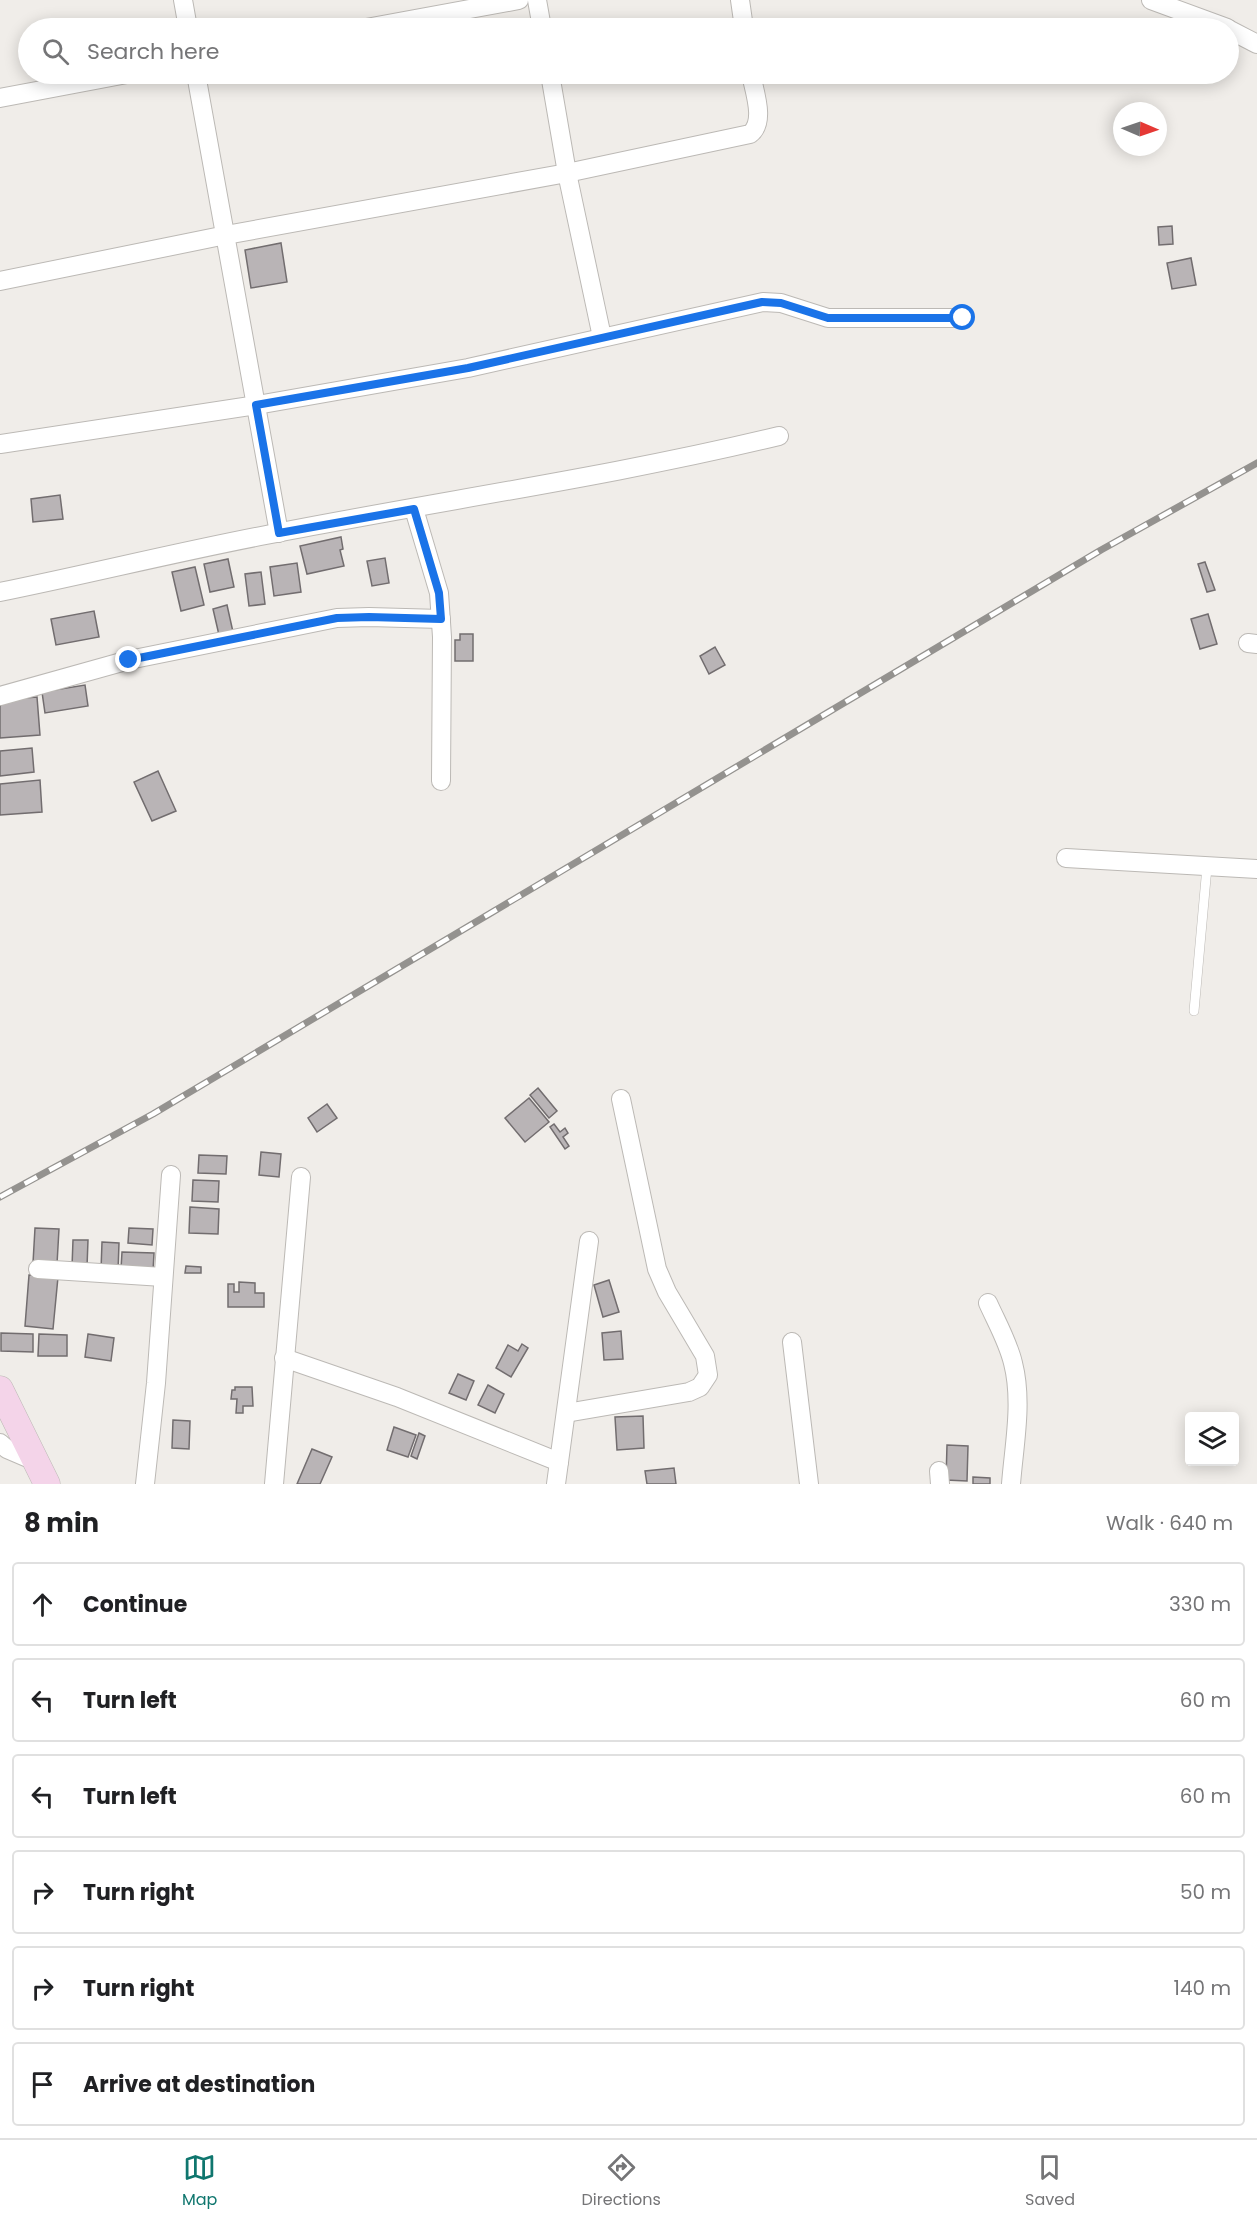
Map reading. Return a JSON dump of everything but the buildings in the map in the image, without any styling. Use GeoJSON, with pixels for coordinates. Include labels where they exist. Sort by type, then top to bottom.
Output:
{"type":"FeatureCollection","features":[{"type":"Feature","properties":{"kind":"street"},"geometry":{"type":"LineString","coordinates":[[183,0],[186,18]]}},
{"type":"Feature","properties":{"kind":"street"},"geometry":{"type":"LineString","coordinates":[[421,18],[519,0]]}},
{"type":"Feature","properties":{"kind":"street"},"geometry":{"type":"LineString","coordinates":[[537,0],[540,18]]}},
{"type":"Feature","properties":{"kind":"street"},"geometry":{"type":"LineString","coordinates":[[740,0],[743,18]]}},
{"type":"Feature","properties":{"kind":"street"},"geometry":{"type":"LineString","coordinates":[[1151,0],[1199,18]]}},
{"type":"Feature","properties":{"kind":"street"},"geometry":{"type":"LineString","coordinates":[[1239,35],[1257,44]]}},
{"type":"Feature","properties":{"kind":"street"},"geometry":{"type":"LineString","coordinates":[[0,98],[74,84]]}},
{"type":"Feature","properties":{"kind":"street"},"geometry":{"type":"LineString","coordinates":[[198,84],[279,533]]}},
{"type":"Feature","properties":{"kind":"street"},"geometry":{"type":"LineString","coordinates":[[552,84],[567,173],[602,337]]}},
{"type":"Feature","properties":{"kind":"street"},"geometry":{"type":"LineString","coordinates":[[0,281],[226,235],[567,173],[750,134],[756,129],[759,121],[753,84]]}},
{"type":"Feature","properties":{"kind":"street"},"geometry":{"type":"LineString","coordinates":[[0,444],[256,405],[468,368],[762,302],[781,303],[828,318],[963,318]]}},
{"type":"Feature","properties":{"kind":"street"},"geometry":{"type":"LineString","coordinates":[[0,592],[279,533],[714,452],[779,436]]}},
{"type":"Feature","properties":{"kind":"street"},"geometry":{"type":"LineString","coordinates":[[414,509],[439,593],[441,781]]}},
{"type":"Feature","properties":{"kind":"street"},"geometry":{"type":"LineString","coordinates":[[0,696],[129,660],[337,618],[441,619]]}},
{"type":"Feature","properties":{"kind":"street"},"geometry":{"type":"LineString","coordinates":[[1066,858],[1257,869]]}},
{"type":"Feature","properties":{"kind":"street"},"geometry":{"type":"LineString","coordinates":[[566,1413],[689,1392],[700,1388],[708,1375],[705,1356],[666,1292],[657,1269],[621,1099]]}},
{"type":"Feature","properties":{"kind":"street"},"geometry":{"type":"LineString","coordinates":[[145,1484],[156,1383],[171,1175]]}},
{"type":"Feature","properties":{"kind":"street"},"geometry":{"type":"LineString","coordinates":[[274,1484],[301,1177]]}},
{"type":"Feature","properties":{"kind":"street"},"geometry":{"type":"LineString","coordinates":[[556,1484],[589,1241]]}},
{"type":"Feature","properties":{"kind":"street"},"geometry":{"type":"LineString","coordinates":[[39,1269],[164,1277]]}},
{"type":"Feature","properties":{"kind":"street"},"geometry":{"type":"LineString","coordinates":[[988,1303],[1008,1346],[1014,1366],[1017,1396],[1011,1484]]}},
{"type":"Feature","properties":{"kind":"street"},"geometry":{"type":"LineString","coordinates":[[792,1342],[809,1484]]}},
{"type":"Feature","properties":{"kind":"street"},"geometry":{"type":"LineString","coordinates":[[284,1358],[397,1397],[559,1462]]}},
{"type":"Feature","properties":{"kind":"street"},"geometry":{"type":"LineString","coordinates":[[0,1389],[47,1484]]}},
{"type":"Feature","properties":{"kind":"street"},"geometry":{"type":"LineString","coordinates":[[0,1443],[7,1449],[35,1461]]}},
{"type":"Feature","properties":{"kind":"lane"},"geometry":{"type":"LineString","coordinates":[[1194,1011],[1207,867]]}},
{"type":"Feature","properties":{"kind":"railway"},"geometry":{"type":"LineString","coordinates":[[0,1197],[153,1114],[1101,550],[1257,463]]}},
{"type":"Feature","properties":{"kind":"route"},"geometry":{"type":"LineString","coordinates":[[129,660],[337,618],[441,619],[439,593],[414,509],[279,533],[256,405],[468,368],[762,302],[781,303],[828,318],[963,318]]}}]}
